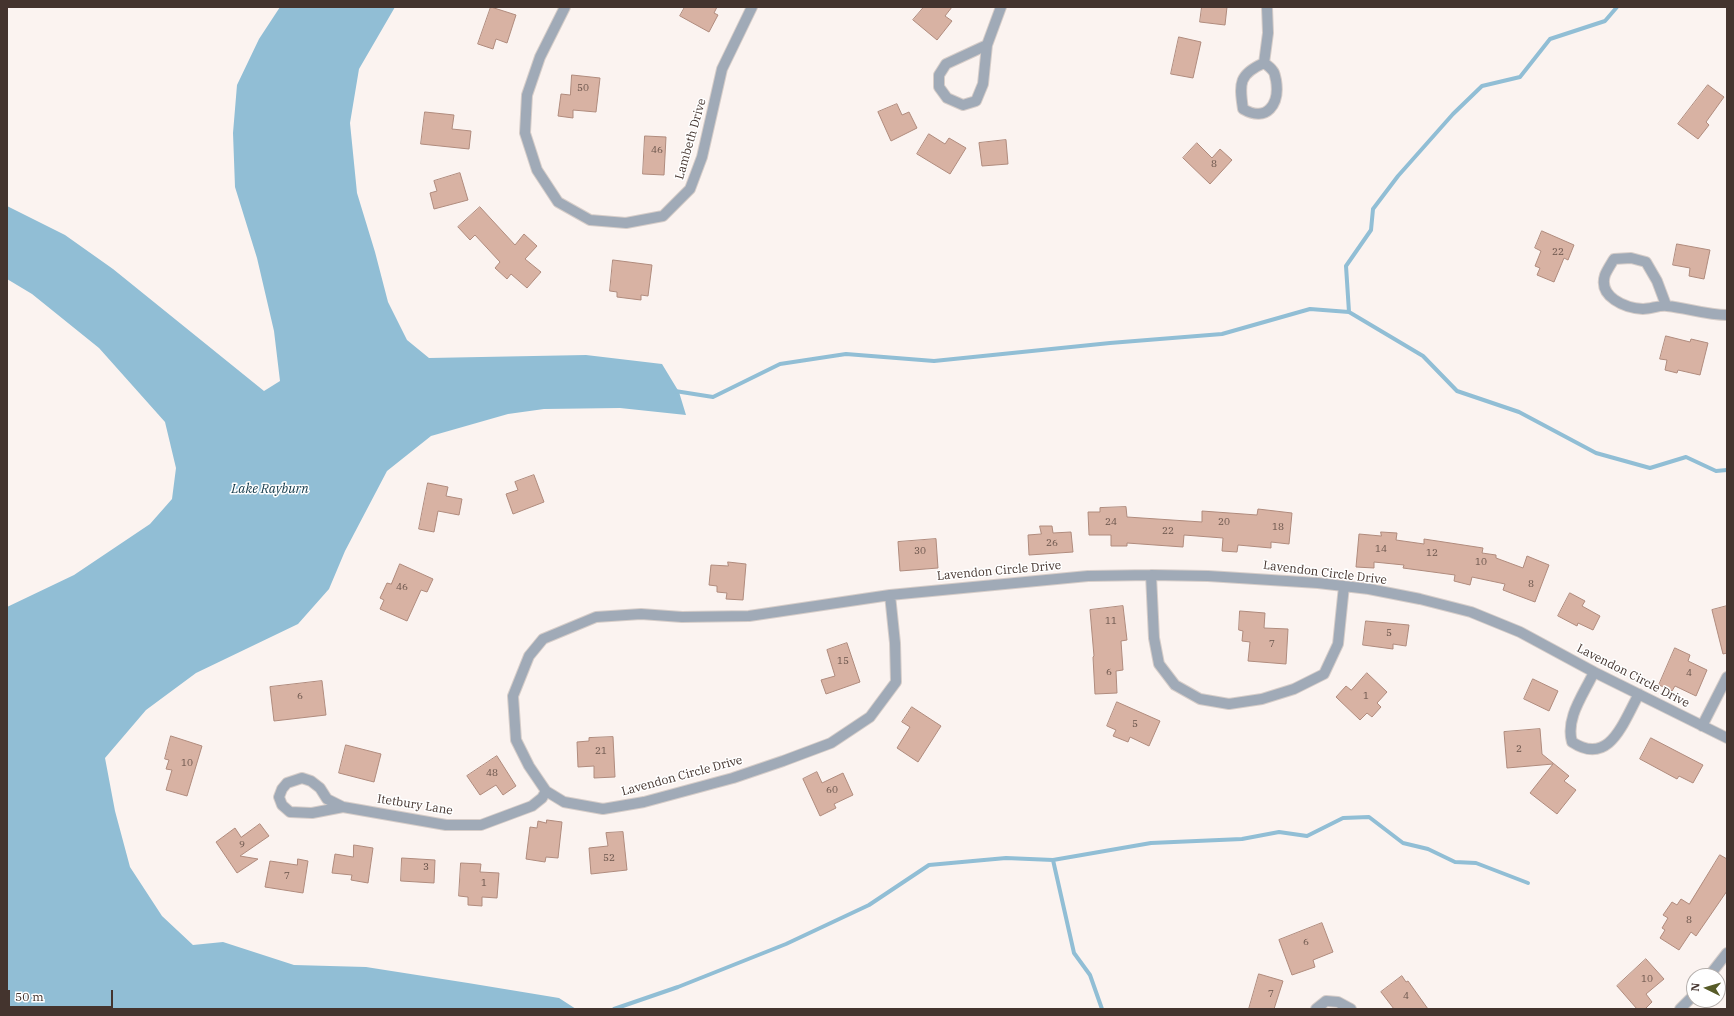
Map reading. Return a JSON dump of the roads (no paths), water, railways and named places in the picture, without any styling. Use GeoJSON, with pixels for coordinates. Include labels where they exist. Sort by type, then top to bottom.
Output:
{"type":"FeatureCollection","features":[{"type":"Feature","properties":{"kind":"street","name":"Lambeth Drive"},"geometry":{"type":"LineString","coordinates":[[565,7],[540,57],[526,95],[525,134],[537,170],[558,202],[590,220],[626,223],[663,216],[690,189],[702,157],[722,69],[752,7]]}},
{"type":"Feature","properties":{"kind":"street"},"geometry":{"type":"LineString","coordinates":[[987,45],[946,64],[939,75],[939,87],[947,98],[963,105],[976,101],[983,84],[987,45],[1000,7]]}},
{"type":"Feature","properties":{"kind":"street"},"geometry":{"type":"LineString","coordinates":[[1264,62],[1268,33],[1267,7]]}},
{"type":"Feature","properties":{"kind":"street"},"geometry":{"type":"LineString","coordinates":[[1264,62],[1274,72],[1278,89],[1274,106],[1265,113],[1253,114],[1243,109],[1241,96],[1243,78],[1250,69],[1264,62]]}},
{"type":"Feature","properties":{"kind":"street"},"geometry":{"type":"LineString","coordinates":[[1666,305],[1657,281],[1646,262],[1630,258],[1614,259],[1605,276],[1606,290],[1612,300],[1626,306],[1643,308],[1666,305],[1711,315],[1727,315]]}},
{"type":"Feature","properties":{"kind":"street","name":"Lavendon Circle Drive"},"geometry":{"type":"LineString","coordinates":[[890,595],[895,643],[896,682],[870,717],[831,743],[733,778],[644,802],[603,809],[564,802],[546,791],[529,766],[516,740],[513,696],[529,656],[544,638],[596,617],[641,614],[682,617],[749,616],[890,595],[1088,576],[1264,578],[1344,586],[1420,599],[1471,612],[1520,632],[1594,672],[1727,738]]}},
{"type":"Feature","properties":{"kind":"street"},"geometry":{"type":"LineString","coordinates":[[1151,576],[1154,638],[1159,664],[1175,685],[1200,699],[1229,704],[1262,699],[1294,689],[1324,674],[1338,644],[1344,586]]}},
{"type":"Feature","properties":{"kind":"street"},"geometry":{"type":"LineString","coordinates":[[1594,672],[1570,722],[1569,732],[1572,742],[1582,749],[1592,751],[1610,743],[1639,694]]}},
{"type":"Feature","properties":{"kind":"street"},"geometry":{"type":"LineString","coordinates":[[1702,726],[1727,677]]}},
{"type":"Feature","properties":{"kind":"street","name":"Itetbury Lane"},"geometry":{"type":"LineString","coordinates":[[343,807],[312,813],[290,812],[282,806],[279,797],[287,782],[302,778],[310,781],[320,788],[327,799],[343,807],[446,824],[481,825],[532,806],[542,798],[546,791]]}},
{"type":"Feature","properties":{"kind":"street"},"geometry":{"type":"LineString","coordinates":[[1715,968],[1727,953]]}},
{"type":"Feature","properties":{"kind":"street"},"geometry":{"type":"LineString","coordinates":[[1316,1009],[1326,1001],[1338,1002],[1351,1009]]}},
{"type":"Feature","properties":{"kind":"water","name":"Lake Rayburn"},"geometry":{"type":"Polygon","coordinates":[[[280,7],[395,7],[359,69],[350,123],[357,193],[388,302],[407,340],[429,358],[586,355],[662,364],[679,392],[686,415],[620,408],[544,409],[508,414],[431,436],[387,471],[345,551],[329,589],[298,624],[196,673],[146,710],[105,758],[115,811],[130,867],[162,916],[193,945],[223,942],[294,965],[366,967],[559,998],[576,1009],[7,1009],[7,607],[74,575],[150,524],[172,499],[176,468],[165,422],[99,348],[32,294],[7,279],[7,206],[65,235],[113,269],[264,391],[280,381],[274,331],[257,258],[235,187],[233,133],[237,85],[259,39],[280,7]]]}},
{"type":"Feature","properties":{"kind":"waterway"},"geometry":{"type":"LineString","coordinates":[[1349,312],[1346,266],[1371,230],[1373,209],[1398,176],[1453,114],[1482,86],[1520,77],[1550,39],[1605,21],[1617,7]]}},
{"type":"Feature","properties":{"kind":"waterway"},"geometry":{"type":"LineString","coordinates":[[675,391],[713,397],[780,364],[846,354],[934,361],[1110,343],[1222,334],[1310,309],[1349,312],[1423,356],[1457,391],[1519,412],[1596,453],[1650,468],[1686,457],[1716,471],[1727,470]]}},
{"type":"Feature","properties":{"kind":"waterway"},"geometry":{"type":"LineString","coordinates":[[614,1009],[678,987],[786,944],[869,905],[929,865],[1006,858],[1053,860],[1151,843],[1242,839],[1279,832],[1307,836],[1343,818],[1369,817],[1403,843],[1428,849],[1455,862],[1476,863],[1528,883]]}},
{"type":"Feature","properties":{"kind":"waterway"},"geometry":{"type":"LineString","coordinates":[[1053,860],[1074,953],[1090,975],[1102,1009]]}}]}
